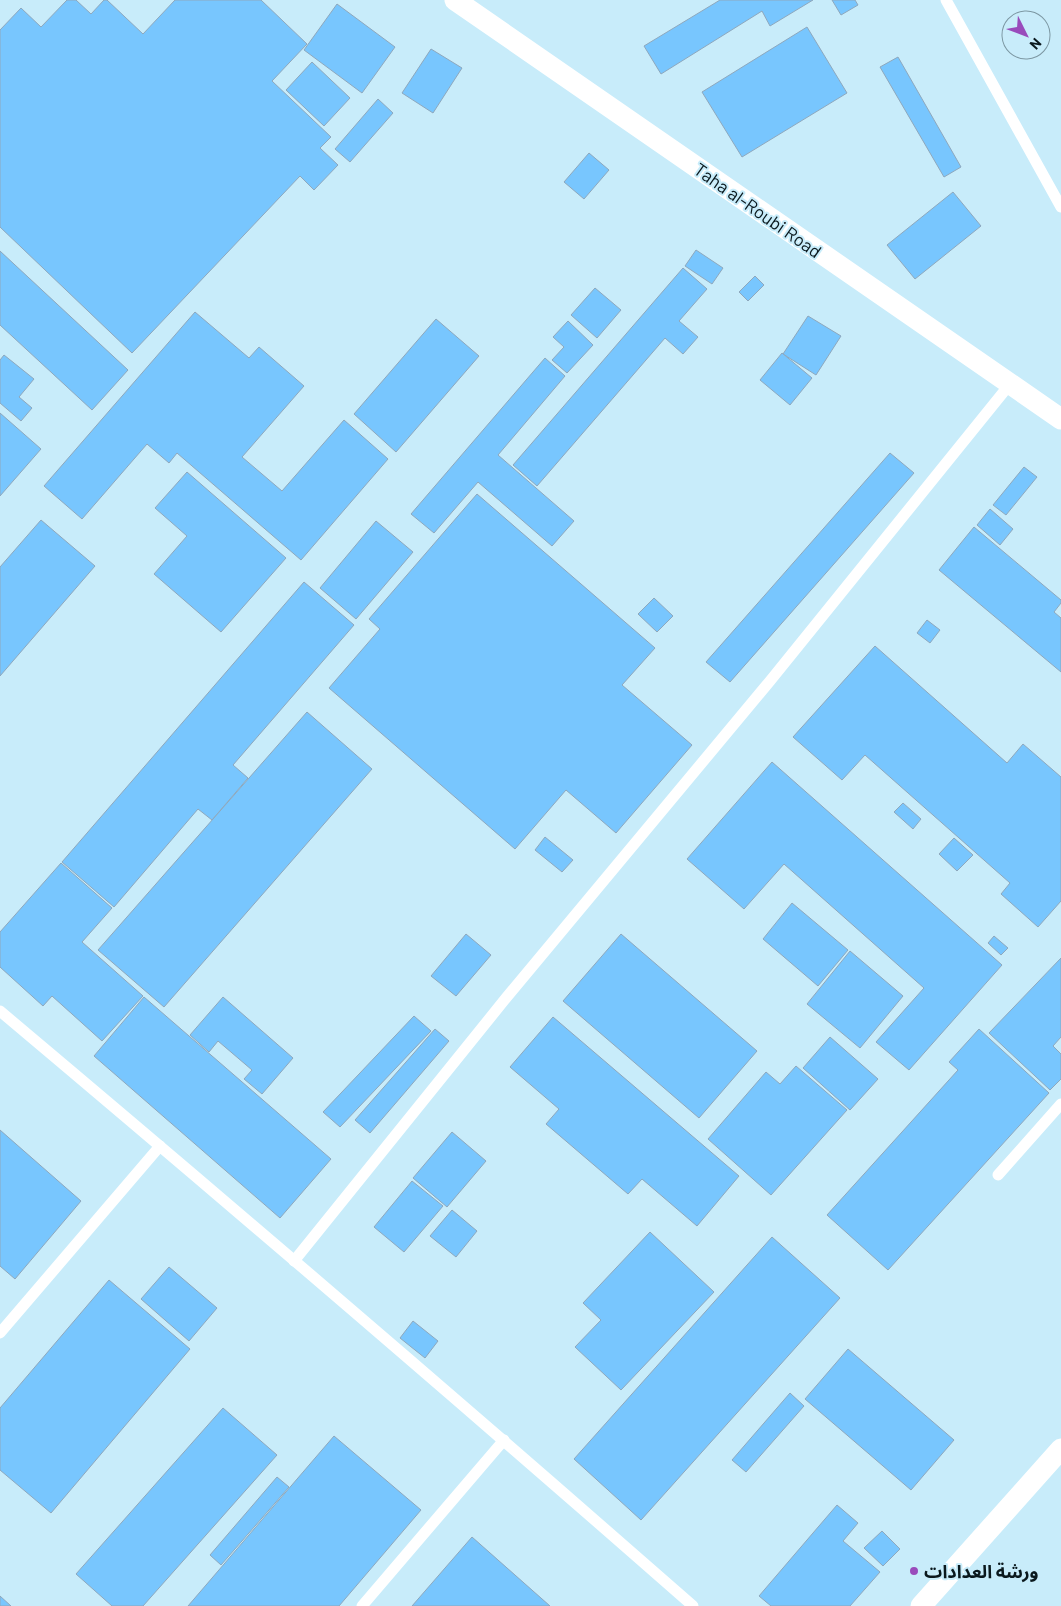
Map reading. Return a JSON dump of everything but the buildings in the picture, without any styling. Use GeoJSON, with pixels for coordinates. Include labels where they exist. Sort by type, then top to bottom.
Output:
{"type":"FeatureCollection","features":[{"type":"Feature","properties":{"kind":"street","name":"Taha al-Roubi Road"},"geometry":{"type":"LineString","coordinates":[[455,0],[1061,419]]}},
{"type":"Feature","properties":{"kind":"street"},"geometry":{"type":"LineString","coordinates":[[921,1606],[1061,1449]]}},
{"type":"Feature","properties":{"kind":"lane"},"geometry":{"type":"LineString","coordinates":[[946,0],[1061,207]]}},
{"type":"Feature","properties":{"kind":"lane"},"geometry":{"type":"LineString","coordinates":[[294,1260],[506,998],[770,681],[1010,384]]}},
{"type":"Feature","properties":{"kind":"lane"},"geometry":{"type":"LineString","coordinates":[[0,1011],[504,1440],[693,1606]]}},
{"type":"Feature","properties":{"kind":"lane"},"geometry":{"type":"LineString","coordinates":[[998,1174],[1061,1104]]}},
{"type":"Feature","properties":{"kind":"lane"},"geometry":{"type":"LineString","coordinates":[[0,1333],[160,1146]]}},
{"type":"Feature","properties":{"kind":"lane"},"geometry":{"type":"LineString","coordinates":[[362,1606],[504,1440]]}},
{"type":"Feature","properties":{"kind":"place","name":"ورشة العدادات"},"geometry":{"type":"Point","coordinates":[914,1571]}}]}
